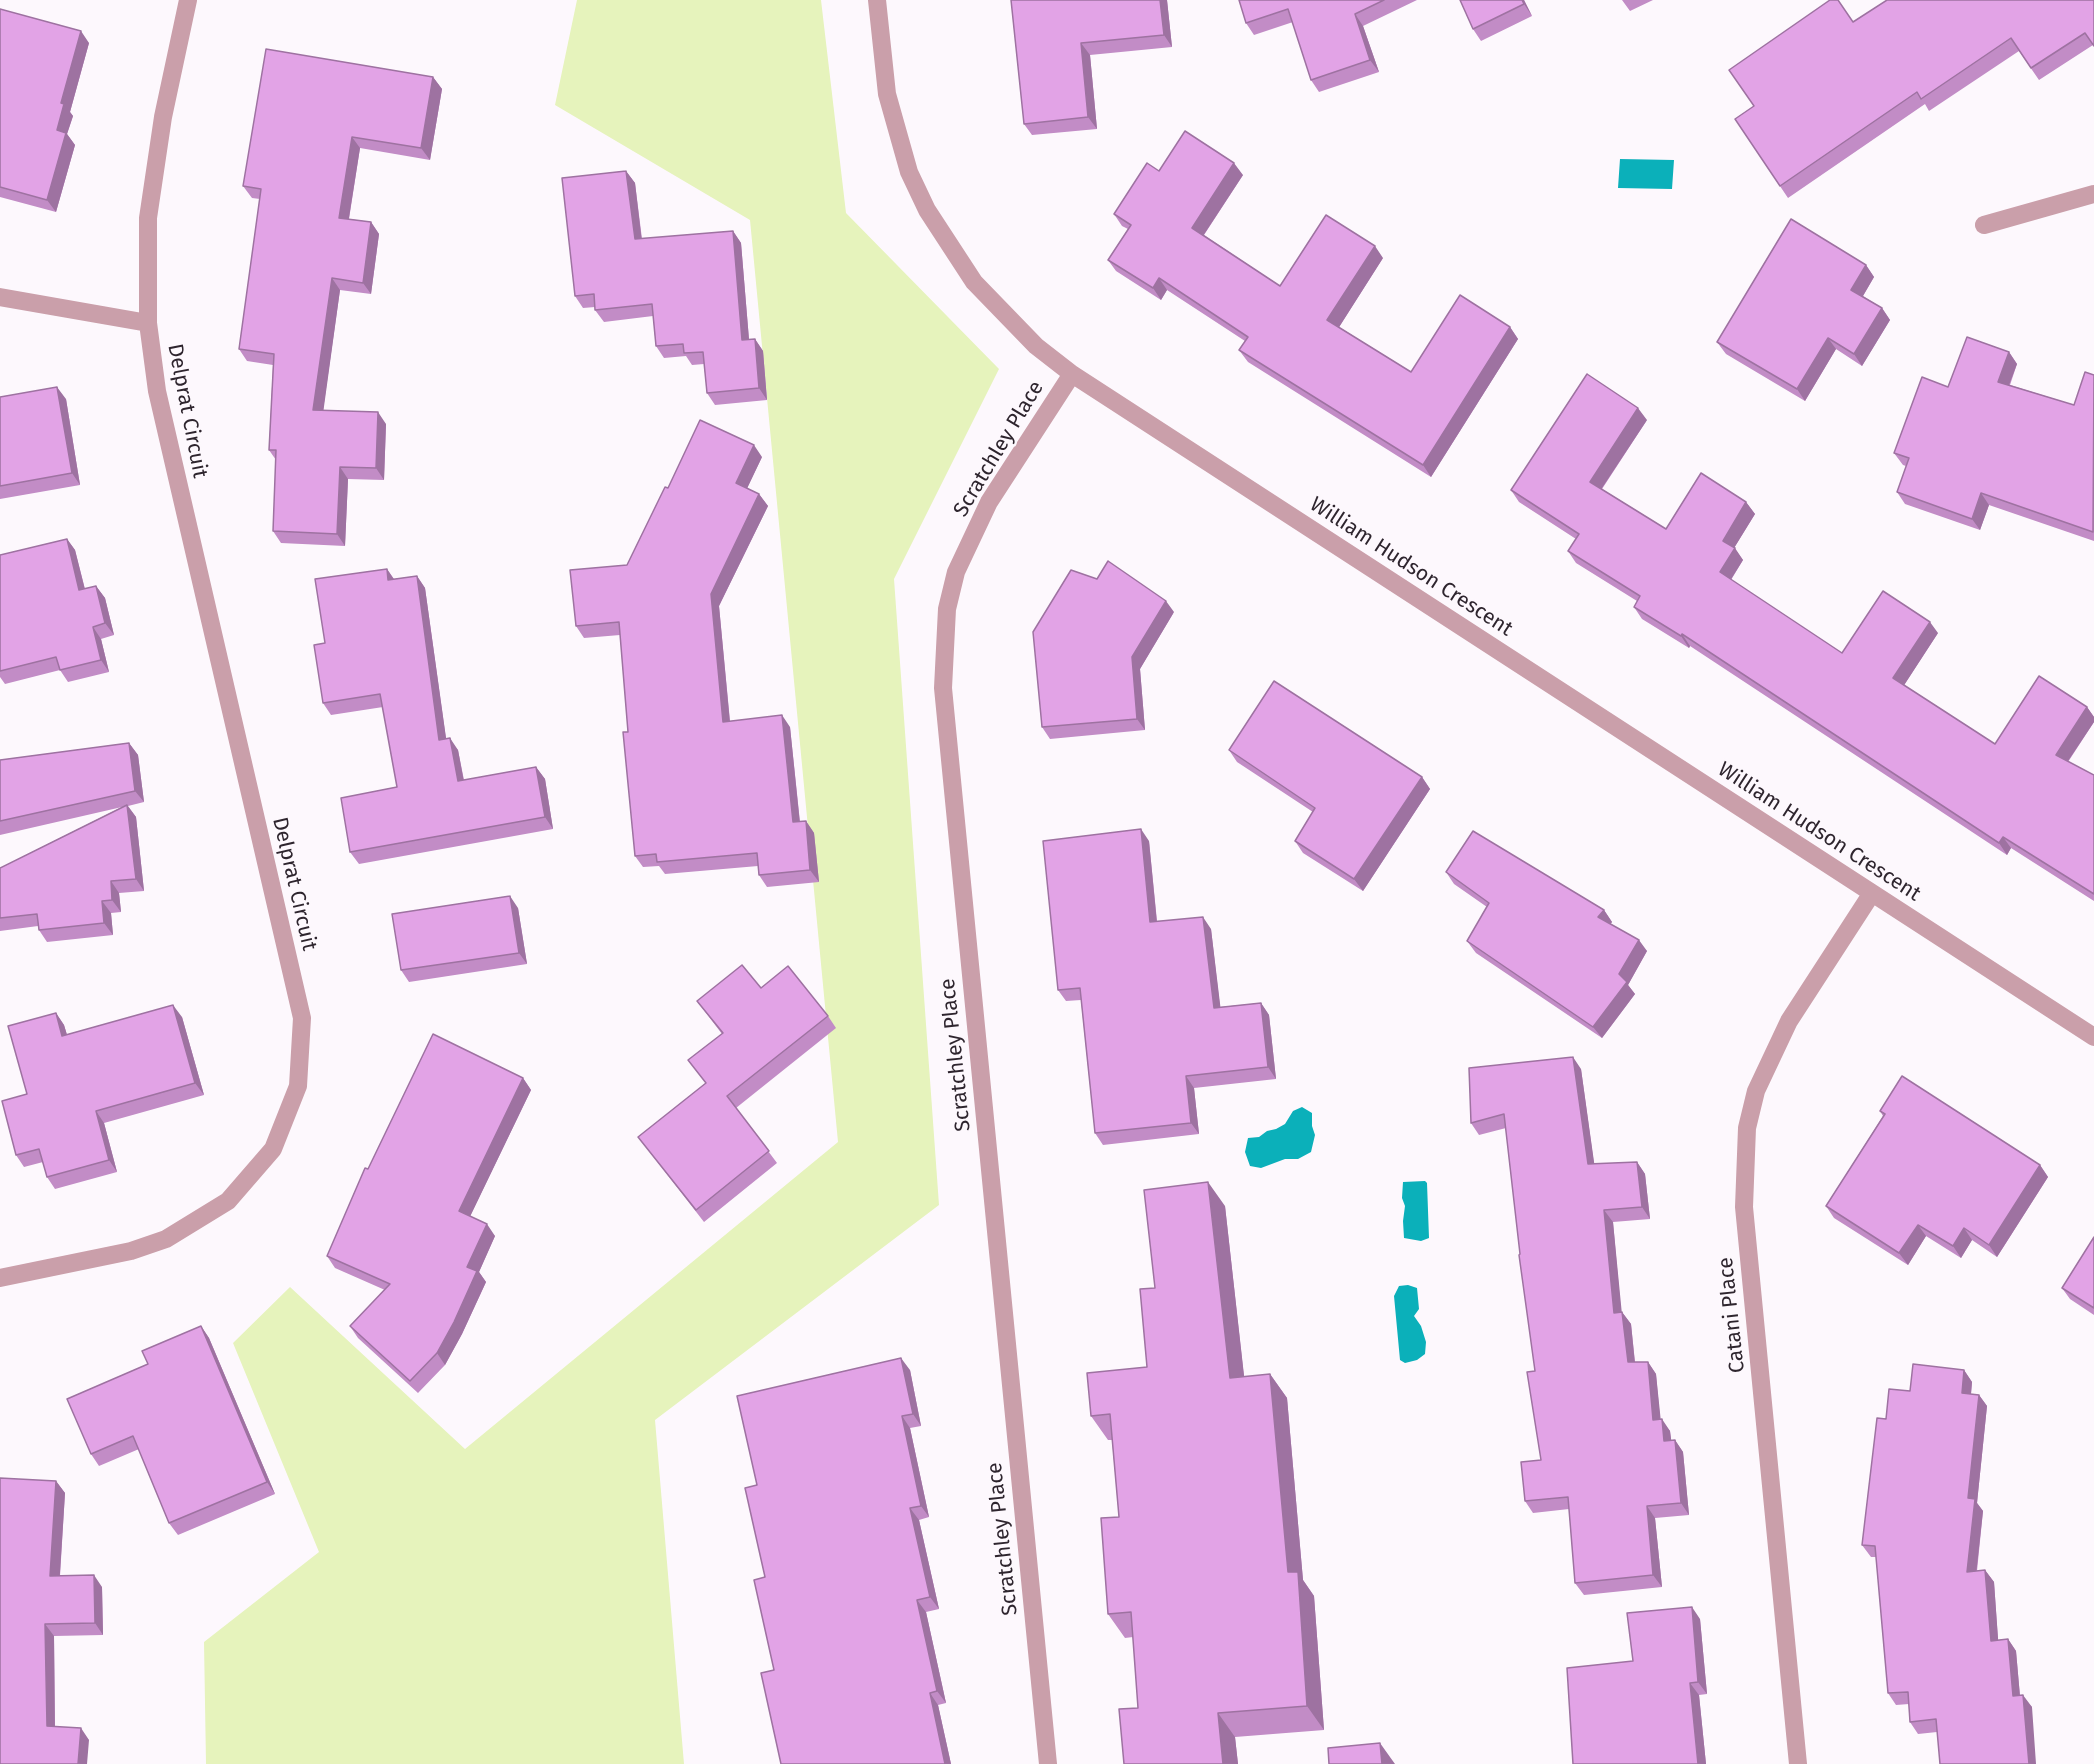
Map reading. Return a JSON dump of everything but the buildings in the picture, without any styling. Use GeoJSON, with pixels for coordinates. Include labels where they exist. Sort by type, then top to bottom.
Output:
{"type":"FeatureCollection","features":[{"type":"Feature","properties":{"kind":"street","name":"Delprat Circuit"},"geometry":{"type":"LineString","coordinates":[[0,1278],[131,1251],[158,1242],[228,1201],[273,1149],[298,1086],[302,1018],[157,391],[148,322],[148,218],[163,117],[188,0]]}},
{"type":"Feature","properties":{"kind":"street","name":"William Hudson Crescent"},"geometry":{"type":"LineString","coordinates":[[877,0],[887,94],[909,172],[927,210],[974,282],[1036,346],[1072,374],[2094,1037]]}},
{"type":"Feature","properties":{"kind":"street"},"geometry":{"type":"LineString","coordinates":[[1984,225],[2094,194]]}},
{"type":"Feature","properties":{"kind":"street","name":"Delprat Circuit"},"geometry":{"type":"LineString","coordinates":[[0,297],[148,322]]}},
{"type":"Feature","properties":{"kind":"street","name":"Scratchley Place"},"geometry":{"type":"LineString","coordinates":[[1048,1764],[943,688],[947,609],[956,572],[989,502],[1072,374]]}},
{"type":"Feature","properties":{"kind":"street","name":"Catani Place"},"geometry":{"type":"LineString","coordinates":[[1798,1764],[1744,1207],[1747,1128],[1756,1091],[1789,1021],[1872,893]]}},
{"type":"Feature","properties":{"kind":"green space"},"geometry":{"type":"Polygon","coordinates":[[[577,0],[821,0],[846,213],[999,369],[894,579],[939,1205],[655,1420],[684,1764],[206,1764],[204,1642],[319,1552],[233,1343],[290,1287],[465,1449],[838,1142],[750,220],[555,105],[577,0]]]}},
{"type":"Feature","properties":{"kind":"water"},"geometry":{"type":"Polygon","coordinates":[[[1620,159],[1674,160],[1672,189],[1618,188],[1620,159]]]}},
{"type":"Feature","properties":{"kind":"water"},"geometry":{"type":"Polygon","coordinates":[[[1302,1107],[1312,1113],[1315,1135],[1311,1152],[1298,1159],[1285,1159],[1261,1168],[1250,1166],[1245,1152],[1248,1138],[1259,1137],[1285,1124],[1293,1111],[1302,1107]]]}},
{"type":"Feature","properties":{"kind":"water"},"geometry":{"type":"Polygon","coordinates":[[[1425,1181],[1427,1183],[1429,1238],[1421,1241],[1404,1238],[1403,1182],[1425,1181]]]}},
{"type":"Feature","properties":{"kind":"water"},"geometry":{"type":"Polygon","coordinates":[[[1408,1285],[1417,1288],[1419,1309],[1414,1316],[1421,1326],[1426,1342],[1425,1354],[1417,1360],[1405,1363],[1400,1360],[1394,1296],[1399,1286],[1408,1285]]]}}]}
